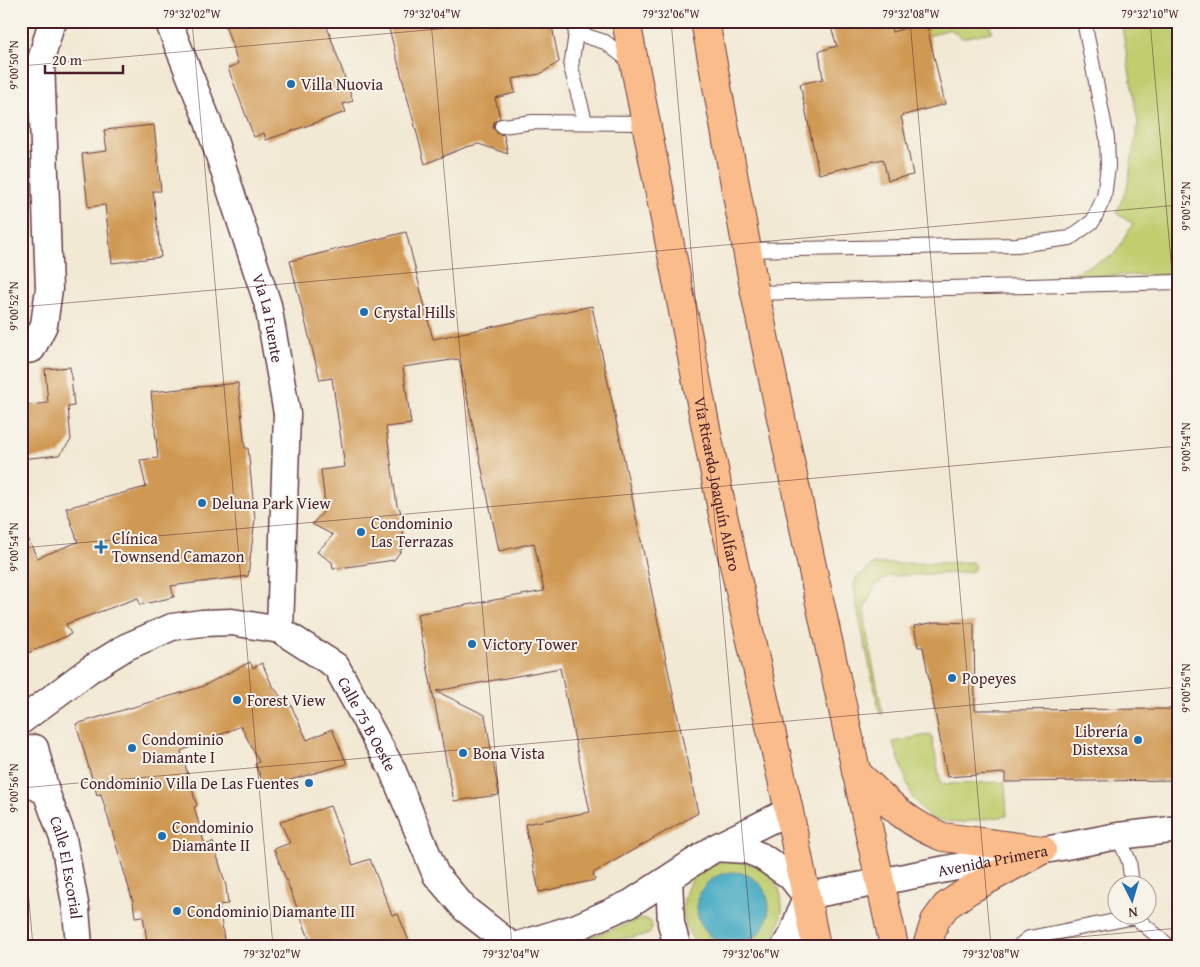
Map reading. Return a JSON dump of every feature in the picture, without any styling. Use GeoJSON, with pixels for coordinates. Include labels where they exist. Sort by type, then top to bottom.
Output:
{"type":"FeatureCollection","features":[{"type":"Feature","properties":{"kind":"main road","name":"Vía Ricardo Joaquín Alfaro"},"geometry":{"type":"LineString","coordinates":[[626,21],[722,515],[789,811],[816,946]]}},
{"type":"Feature","properties":{"kind":"main road"},"geometry":{"type":"LineString","coordinates":[[705,21],[755,292],[894,946]]}},
{"type":"Feature","properties":{"kind":"main road"},"geometry":{"type":"LineString","coordinates":[[856,772],[906,819],[928,832],[943,837],[1042,850]]}},
{"type":"Feature","properties":{"kind":"main road"},"geometry":{"type":"LineString","coordinates":[[927,946],[935,921],[946,906],[969,890],[1042,850]]}},
{"type":"Feature","properties":{"kind":"street"},"geometry":{"type":"LineString","coordinates":[[21,351],[32,349],[44,325],[49,289],[41,60],[51,24],[54,21]]}},
{"type":"Feature","properties":{"kind":"street","name":"Via La Fuente"},"geometry":{"type":"LineString","coordinates":[[168,21],[207,119],[268,305],[287,414],[280,630]]}},
{"type":"Feature","properties":{"kind":"street","name":"Calle 75 B Oeste"},"geometry":{"type":"LineString","coordinates":[[21,721],[89,670],[126,647],[172,627],[232,622],[280,630],[336,666],[392,769],[436,875],[465,909],[514,946]]}},
{"type":"Feature","properties":{"kind":"street"},"geometry":{"type":"LineString","coordinates":[[21,772],[28,766],[28,738]]}},
{"type":"Feature","properties":{"kind":"street","name":"Calle El Escorial"},"geometry":{"type":"LineString","coordinates":[[28,738],[63,838],[76,909],[79,946]]}},
{"type":"Feature","properties":{"kind":"street"},"geometry":{"type":"LineString","coordinates":[[21,779],[46,792]]}},
{"type":"Feature","properties":{"kind":"street"},"geometry":{"type":"LineString","coordinates":[[514,946],[577,927],[631,903],[714,848],[789,811]]}},
{"type":"Feature","properties":{"kind":"street","name":"Avenida Primera"},"geometry":{"type":"LineString","coordinates":[[806,896],[880,880],[1118,836],[1179,829]]}},
{"type":"Feature","properties":{"kind":"street"},"geometry":{"type":"LineString","coordinates":[[714,848],[746,850],[761,856],[790,876],[806,896],[793,933],[785,946]]}},
{"type":"Feature","properties":{"kind":"street"},"geometry":{"type":"LineString","coordinates":[[669,878],[671,924],[677,946]]}},
{"type":"Feature","properties":{"kind":"lane"},"geometry":{"type":"LineString","coordinates":[[747,250],[1017,245],[1070,238],[1093,221],[1104,197],[1108,166],[1107,138],[1084,21]]}},
{"type":"Feature","properties":{"kind":"lane"},"geometry":{"type":"LineString","coordinates":[[585,121],[571,67],[574,27],[605,42],[634,65]]}},
{"type":"Feature","properties":{"kind":"lane"},"geometry":{"type":"LineString","coordinates":[[502,126],[533,122],[646,122]]}},
{"type":"Feature","properties":{"kind":"lane"},"geometry":{"type":"LineString","coordinates":[[755,292],[1179,282]]}},
{"type":"Feature","properties":{"kind":"lane"},"geometry":{"type":"LineString","coordinates":[[1118,836],[1129,861],[1131,874]]}},
{"type":"Feature","properties":{"kind":"lane"},"geometry":{"type":"LineString","coordinates":[[1019,946],[1028,938],[1108,922]]}},
{"type":"Feature","properties":{"kind":"lane"},"geometry":{"type":"LineString","coordinates":[[1144,924],[1169,946]]}},
{"type":"Feature","properties":{"kind":"green space"},"geometry":{"type":"Polygon","coordinates":[[[889,21],[989,21],[992,32],[962,38],[950,29],[929,36],[926,22],[892,32],[889,21]]]}},
{"type":"Feature","properties":{"kind":"green space"},"geometry":{"type":"Polygon","coordinates":[[[1121,21],[1179,21],[1179,275],[1067,276],[1114,255],[1133,224],[1116,213],[1127,188],[1138,123],[1121,21]]]}},
{"type":"Feature","properties":{"kind":"green space"},"geometry":{"type":"Polygon","coordinates":[[[972,562],[975,566],[973,571],[889,576],[875,586],[864,610],[869,646],[883,714],[880,714],[857,608],[854,585],[856,578],[873,564],[972,562]]]}},
{"type":"Feature","properties":{"kind":"green space"},"geometry":{"type":"Polygon","coordinates":[[[931,734],[941,784],[1005,782],[1007,816],[956,823],[929,818],[912,797],[893,742],[931,734]]]}},
{"type":"Feature","properties":{"kind":"green space"},"geometry":{"type":"Polygon","coordinates":[[[733,859],[760,868],[771,877],[777,886],[781,896],[782,907],[778,929],[765,946],[700,946],[692,938],[687,928],[683,906],[685,895],[695,875],[704,868],[714,863],[733,859]],[[727,873],[710,882],[700,894],[698,910],[703,928],[744,943],[754,938],[763,930],[727,873]]]}},
{"type":"Feature","properties":{"kind":"green space"},"geometry":{"type":"Polygon","coordinates":[[[645,918],[651,922],[652,927],[647,935],[592,943],[589,940],[590,937],[645,918]]]}},
{"type":"Feature","properties":{"kind":"water"},"geometry":{"type":"Polygon","coordinates":[[[733,872],[753,878],[763,888],[769,908],[763,928],[753,938],[733,944],[713,938],[703,928],[697,908],[703,888],[713,878],[733,872]]]}},
{"type":"Feature","properties":{"kind":"building","name":"Villa Nuovia"},"geometry":{"type":"Polygon","coordinates":[[[224,21],[325,21],[353,101],[343,104],[346,112],[266,140],[264,133],[254,137],[228,68],[238,64],[224,21]]]}},
{"type":"Feature","properties":{"kind":"building"},"geometry":{"type":"Polygon","coordinates":[[[387,21],[551,21],[559,62],[540,74],[512,79],[515,93],[495,98],[500,118],[494,122],[493,128],[498,134],[504,135],[508,154],[479,144],[466,147],[425,164],[387,21]]]}},
{"type":"Feature","properties":{"kind":"building"},"geometry":{"type":"Polygon","coordinates":[[[829,21],[889,21],[892,32],[926,22],[945,104],[901,116],[913,175],[888,180],[883,159],[819,174],[800,84],[823,79],[819,51],[837,46],[829,21]]]}},
{"type":"Feature","properties":{"kind":"building"},"geometry":{"type":"Polygon","coordinates":[[[154,125],[161,191],[153,191],[161,257],[112,263],[105,205],[88,207],[82,154],[107,151],[104,130],[154,125]]]}},
{"type":"Feature","properties":{"kind":"building"},"geometry":{"type":"Polygon","coordinates":[[[406,232],[433,339],[592,306],[698,813],[593,873],[595,880],[539,892],[525,824],[590,812],[560,668],[436,691],[485,715],[499,795],[454,801],[417,614],[544,591],[534,543],[499,551],[459,359],[403,367],[411,424],[386,427],[397,506],[400,509],[405,545],[394,560],[333,569],[332,562],[317,552],[333,535],[312,524],[325,510],[321,470],[345,467],[332,378],[320,380],[290,261],[406,232]]]}},
{"type":"Feature","properties":{"kind":"building"},"geometry":{"type":"Polygon","coordinates":[[[70,367],[74,406],[68,407],[71,440],[59,455],[21,459],[21,406],[48,403],[45,369],[70,367]]]}},
{"type":"Feature","properties":{"kind":"building"},"geometry":{"type":"Polygon","coordinates":[[[238,383],[245,448],[248,448],[255,519],[248,576],[171,586],[174,597],[140,605],[138,598],[66,624],[71,634],[21,656],[21,523],[37,558],[78,542],[66,508],[146,487],[140,460],[158,458],[151,392],[238,383]]]}},
{"type":"Feature","properties":{"kind":"building"},"geometry":{"type":"Polygon","coordinates":[[[936,622],[974,623],[975,710],[1179,709],[1179,780],[1005,782],[1005,773],[947,777],[923,647],[918,647],[914,626],[936,622]]]}},
{"type":"Feature","properties":{"kind":"building"},"geometry":{"type":"Polygon","coordinates":[[[250,662],[253,668],[262,663],[272,685],[287,705],[290,703],[307,740],[332,729],[347,764],[265,787],[255,764],[259,762],[241,726],[181,751],[197,806],[194,807],[205,845],[213,842],[226,886],[228,904],[219,905],[225,946],[148,946],[143,916],[135,917],[133,902],[101,794],[97,795],[76,724],[201,687],[250,662]]]}},
{"type":"Feature","properties":{"kind":"building"},"geometry":{"type":"Polygon","coordinates":[[[330,806],[353,865],[370,859],[392,915],[398,914],[411,946],[312,946],[274,849],[290,843],[280,822],[330,806]]]}},
{"type":"Feature","properties":{"kind":"place","name":"Villa Nuovia"},"geometry":{"type":"Point","coordinates":[291,84]}},
{"type":"Feature","properties":{"kind":"place","name":"Crystal Hills"},"geometry":{"type":"Point","coordinates":[364,312]}},
{"type":"Feature","properties":{"kind":"place","name":"Deluna Park View"},"geometry":{"type":"Point","coordinates":[202,503]}},
{"type":"Feature","properties":{"kind":"place","name":"Condominio Las Terrazas"},"geometry":{"type":"Point","coordinates":[361,532]}},
{"type":"Feature","properties":{"kind":"place","name":"Clínica Townsend Camazon"},"geometry":{"type":"Point","coordinates":[101,547]}},
{"type":"Feature","properties":{"kind":"place","name":"Victory Tower"},"geometry":{"type":"Point","coordinates":[472,644]}},
{"type":"Feature","properties":{"kind":"place","name":"Popeyes"},"geometry":{"type":"Point","coordinates":[952,678]}},
{"type":"Feature","properties":{"kind":"place","name":"Forest View"},"geometry":{"type":"Point","coordinates":[237,700]}},
{"type":"Feature","properties":{"kind":"place","name":"Librería Distexsa"},"geometry":{"type":"Point","coordinates":[1138,740]}},
{"type":"Feature","properties":{"kind":"place","name":"Condominio Diamante I"},"geometry":{"type":"Point","coordinates":[132,748]}},
{"type":"Feature","properties":{"kind":"place","name":"Bona Vista"},"geometry":{"type":"Point","coordinates":[463,753]}},
{"type":"Feature","properties":{"kind":"place","name":"Condominio Villa De Las Fuentes"},"geometry":{"type":"Point","coordinates":[309,783]}},
{"type":"Feature","properties":{"kind":"place","name":"Condominio Diamante II"},"geometry":{"type":"Point","coordinates":[162,836]}},
{"type":"Feature","properties":{"kind":"place","name":"Condominio Diamante III"},"geometry":{"type":"Point","coordinates":[177,911]}}]}
